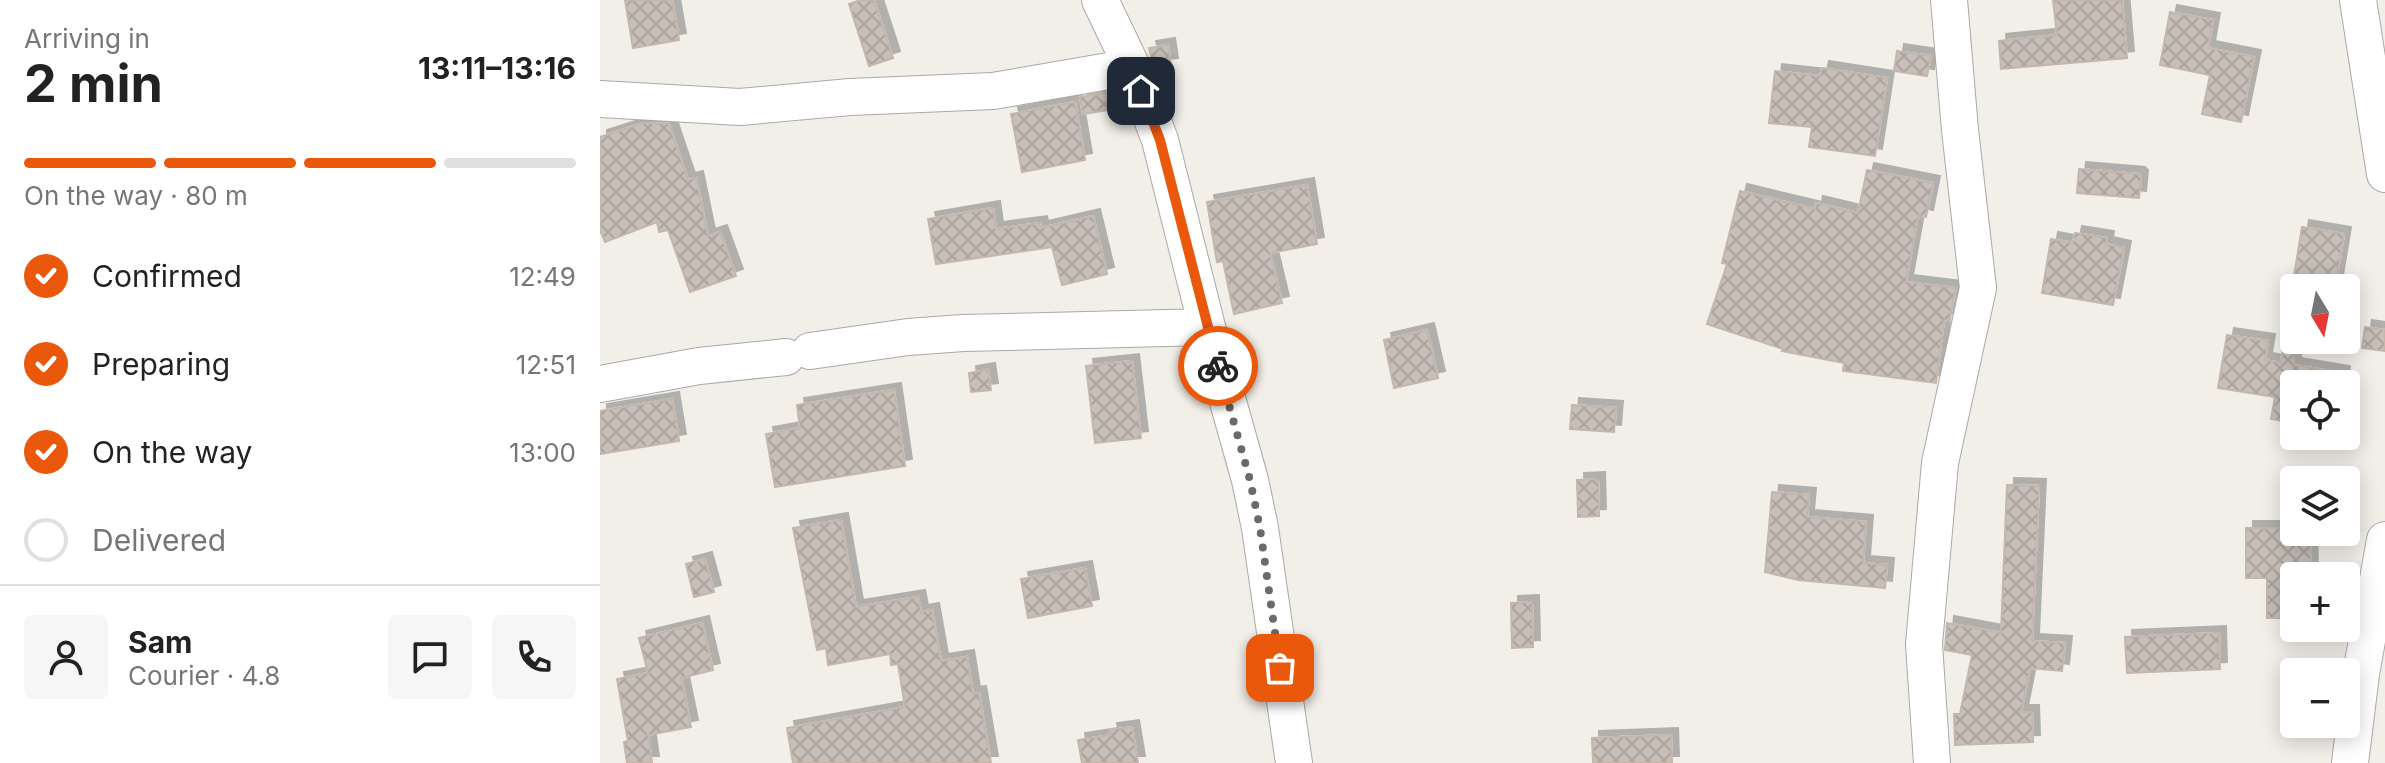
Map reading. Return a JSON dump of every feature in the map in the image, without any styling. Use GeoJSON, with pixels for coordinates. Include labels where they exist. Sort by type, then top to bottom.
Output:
{"type":"FeatureCollection","features":[{"type":"Feature","properties":{"kind":"street"},"geometry":{"type":"LineString","coordinates":[[1100,0],[1132,67],[1160,140],[1207,327],[1250,480],[1260,528],[1294,763]]}},
{"type":"Feature","properties":{"kind":"street"},"geometry":{"type":"LineString","coordinates":[[1932,763],[1924,644],[1940,463],[1978,288],[1949,0]]}},
{"type":"Feature","properties":{"kind":"street"},"geometry":{"type":"LineString","coordinates":[[2358,0],[2385,174]]}},
{"type":"Feature","properties":{"kind":"street"},"geometry":{"type":"LineString","coordinates":[[600,99],[740,107],[850,97],[993,91],[1132,67]]}},
{"type":"Feature","properties":{"kind":"street"},"geometry":{"type":"LineString","coordinates":[[600,384],[699,366],[908,337],[1207,327]]}},
{"type":"Feature","properties":{"kind":"street"},"geometry":{"type":"LineString","coordinates":[[2350,763],[2363,660],[2385,540]]}},
{"type":"Feature","properties":{"kind":"building"},"geometry":{"type":"Polygon","coordinates":[[[625,0],[672,0],[679,40],[633,48],[625,0]]]}},
{"type":"Feature","properties":{"kind":"building"},"geometry":{"type":"Polygon","coordinates":[[[874,0],[893,58],[869,66],[849,4],[874,0]]]}},
{"type":"Feature","properties":{"kind":"building"},"geometry":{"type":"Polygon","coordinates":[[[2053,0],[2122,0],[2127,58],[2001,69],[1999,41],[2057,35],[2053,0]]]}},
{"type":"Feature","properties":{"kind":"building"},"geometry":{"type":"Polygon","coordinates":[[[2170,12],[2213,20],[2208,48],[2254,57],[2241,122],[2202,114],[2210,75],[2160,65],[2170,12]]]}},
{"type":"Feature","properties":{"kind":"building"},"geometry":{"type":"Polygon","coordinates":[[[1168,45],[1171,65],[1154,67],[1149,48],[1168,45]]]}},
{"type":"Feature","properties":{"kind":"building"},"geometry":{"type":"Polygon","coordinates":[[[1897,51],[1931,56],[1927,76],[1894,71],[1897,51]]]}},
{"type":"Feature","properties":{"kind":"building"},"geometry":{"type":"Polygon","coordinates":[[[1822,68],[1887,78],[1875,156],[1809,147],[1812,127],[1769,123],[1775,71],[1820,76],[1822,68]]]}},
{"type":"Feature","properties":{"kind":"building"},"geometry":{"type":"Polygon","coordinates":[[[1106,93],[1109,110],[1083,114],[1080,97],[1106,93]]]}},
{"type":"Feature","properties":{"kind":"building"},"geometry":{"type":"Polygon","coordinates":[[[1075,102],[1085,160],[1022,172],[1011,114],[1075,102]]]}},
{"type":"Feature","properties":{"kind":"building"},"geometry":{"type":"Polygon","coordinates":[[[644,123],[669,124],[688,180],[696,178],[708,236],[720,232],[736,276],[690,292],[668,230],[659,232],[657,222],[605,242],[600,230],[600,137],[644,123]]]}},
{"type":"Feature","properties":{"kind":"building"},"geometry":{"type":"Polygon","coordinates":[[[2079,169],[2138,174],[2141,177],[2139,198],[2077,193],[2079,169]]]}},
{"type":"Feature","properties":{"kind":"building"},"geometry":{"type":"Polygon","coordinates":[[[1867,170],[1933,183],[1926,217],[1918,215],[1906,282],[1956,288],[1949,321],[1944,320],[1936,383],[1843,371],[1844,363],[1782,351],[1707,324],[1727,264],[1722,263],[1740,191],[1815,209],[1816,203],[1858,213],[1867,170]]]}},
{"type":"Feature","properties":{"kind":"building"},"geometry":{"type":"Polygon","coordinates":[[[1307,185],[1317,244],[1270,253],[1282,303],[1234,314],[1223,261],[1217,262],[1207,202],[1307,185]]]}},
{"type":"Feature","properties":{"kind":"building"},"geometry":{"type":"Polygon","coordinates":[[[993,208],[996,229],[1040,223],[1041,228],[1093,216],[1107,274],[1062,285],[1052,247],[936,264],[928,219],[993,208]]]}},
{"type":"Feature","properties":{"kind":"building"},"geometry":{"type":"Polygon","coordinates":[[[2302,227],[2344,234],[2337,274],[2294,274],[2302,227]]]}},
{"type":"Feature","properties":{"kind":"building"},"geometry":{"type":"Polygon","coordinates":[[[2075,233],[2107,238],[2106,244],[2124,248],[2113,305],[2042,293],[2051,239],[2073,243],[2075,233]]]}},
{"type":"Feature","properties":{"kind":"building"},"geometry":{"type":"Polygon","coordinates":[[[2365,327],[2385,330],[2385,351],[2362,348],[2365,327]]]}},
{"type":"Feature","properties":{"kind":"building"},"geometry":{"type":"Polygon","coordinates":[[[1427,330],[1438,378],[1394,388],[1384,340],[1427,330]]]}},
{"type":"Feature","properties":{"kind":"building"},"geometry":{"type":"Polygon","coordinates":[[[2227,335],[2268,341],[2265,360],[2281,363],[2282,354],[2294,354],[2294,365],[2325,370],[2280,370],[2280,421],[2271,419],[2275,397],[2218,388],[2227,335]]]}},
{"type":"Feature","properties":{"kind":"building"},"geometry":{"type":"Polygon","coordinates":[[[1132,361],[1141,438],[1095,443],[1086,366],[1132,361]]]}},
{"type":"Feature","properties":{"kind":"building"},"geometry":{"type":"Polygon","coordinates":[[[988,370],[991,390],[971,392],[969,373],[988,370]]]}},
{"type":"Feature","properties":{"kind":"building"},"geometry":{"type":"Polygon","coordinates":[[[894,390],[905,466],[775,487],[766,434],[800,428],[797,405],[894,390]]]}},
{"type":"Feature","properties":{"kind":"building"},"geometry":{"type":"Polygon","coordinates":[[[672,399],[679,441],[600,454],[600,411],[672,399]]]}},
{"type":"Feature","properties":{"kind":"building"},"geometry":{"type":"Polygon","coordinates":[[[1572,405],[1616,408],[1614,432],[1570,429],[1572,405]]]}},
{"type":"Feature","properties":{"kind":"building"},"geometry":{"type":"Polygon","coordinates":[[[1598,479],[1599,516],[1578,517],[1577,480],[1598,479]]]}},
{"type":"Feature","properties":{"kind":"building"},"geometry":{"type":"Polygon","coordinates":[[[2007,485],[2039,486],[2032,641],[2065,643],[2062,671],[2030,668],[2021,712],[2032,712],[2033,742],[1955,745],[1954,714],[1960,714],[1972,655],[1945,650],[1947,623],[2001,633],[2007,485]]]}},
{"type":"Feature","properties":{"kind":"building"},"geometry":{"type":"Polygon","coordinates":[[[1772,492],[1809,495],[1807,517],[1866,522],[1863,563],[1887,565],[1885,588],[1798,580],[1765,572],[1772,492]]]}},
{"type":"Feature","properties":{"kind":"building"},"geometry":{"type":"Polygon","coordinates":[[[841,520],[856,607],[918,597],[921,612],[932,610],[941,661],[967,657],[973,694],[979,693],[991,763],[793,763],[787,728],[905,707],[898,664],[891,665],[890,654],[828,665],[826,648],[817,650],[793,528],[841,520]]]}},
{"type":"Feature","properties":{"kind":"building"},"geometry":{"type":"Polygon","coordinates":[[[2246,528],[2280,528],[2280,546],[2310,546],[2311,562],[2280,562],[2280,618],[2267,618],[2267,578],[2246,578],[2246,528]]]}},
{"type":"Feature","properties":{"kind":"building"},"geometry":{"type":"Polygon","coordinates":[[[705,559],[714,592],[694,597],[686,564],[705,559]]]}},
{"type":"Feature","properties":{"kind":"building"},"geometry":{"type":"Polygon","coordinates":[[[1085,568],[1092,606],[1028,618],[1021,579],[1085,568]]]}},
{"type":"Feature","properties":{"kind":"building"},"geometry":{"type":"Polygon","coordinates":[[[1532,602],[1533,647],[1512,648],[1511,603],[1532,602]]]}},
{"type":"Feature","properties":{"kind":"building"},"geometry":{"type":"Polygon","coordinates":[[[702,623],[713,670],[681,678],[691,727],[648,735],[652,763],[627,763],[624,742],[628,741],[617,679],[648,673],[639,638],[702,623]]]}},
{"type":"Feature","properties":{"kind":"building"},"geometry":{"type":"Polygon","coordinates":[[[2219,633],[2220,669],[2127,673],[2125,637],[2219,633]]]}},
{"type":"Feature","properties":{"kind":"building"},"geometry":{"type":"Polygon","coordinates":[[[1132,727],[1138,763],[1082,763],[1078,740],[1111,735],[1110,730],[1132,727]]]}},
{"type":"Feature","properties":{"kind":"building"},"geometry":{"type":"Polygon","coordinates":[[[1671,735],[1672,763],[1593,763],[1592,738],[1671,735]]]}},
{"type":"Feature","properties":{"kind":"way so far"},"geometry":{"type":"LineString","coordinates":[[1218,366],[1260,528],[1280,668]]}},
{"type":"Feature","properties":{"kind":"route"},"geometry":{"type":"LineString","coordinates":[[1141,91],[1160,140],[1218,366]]}}]}
